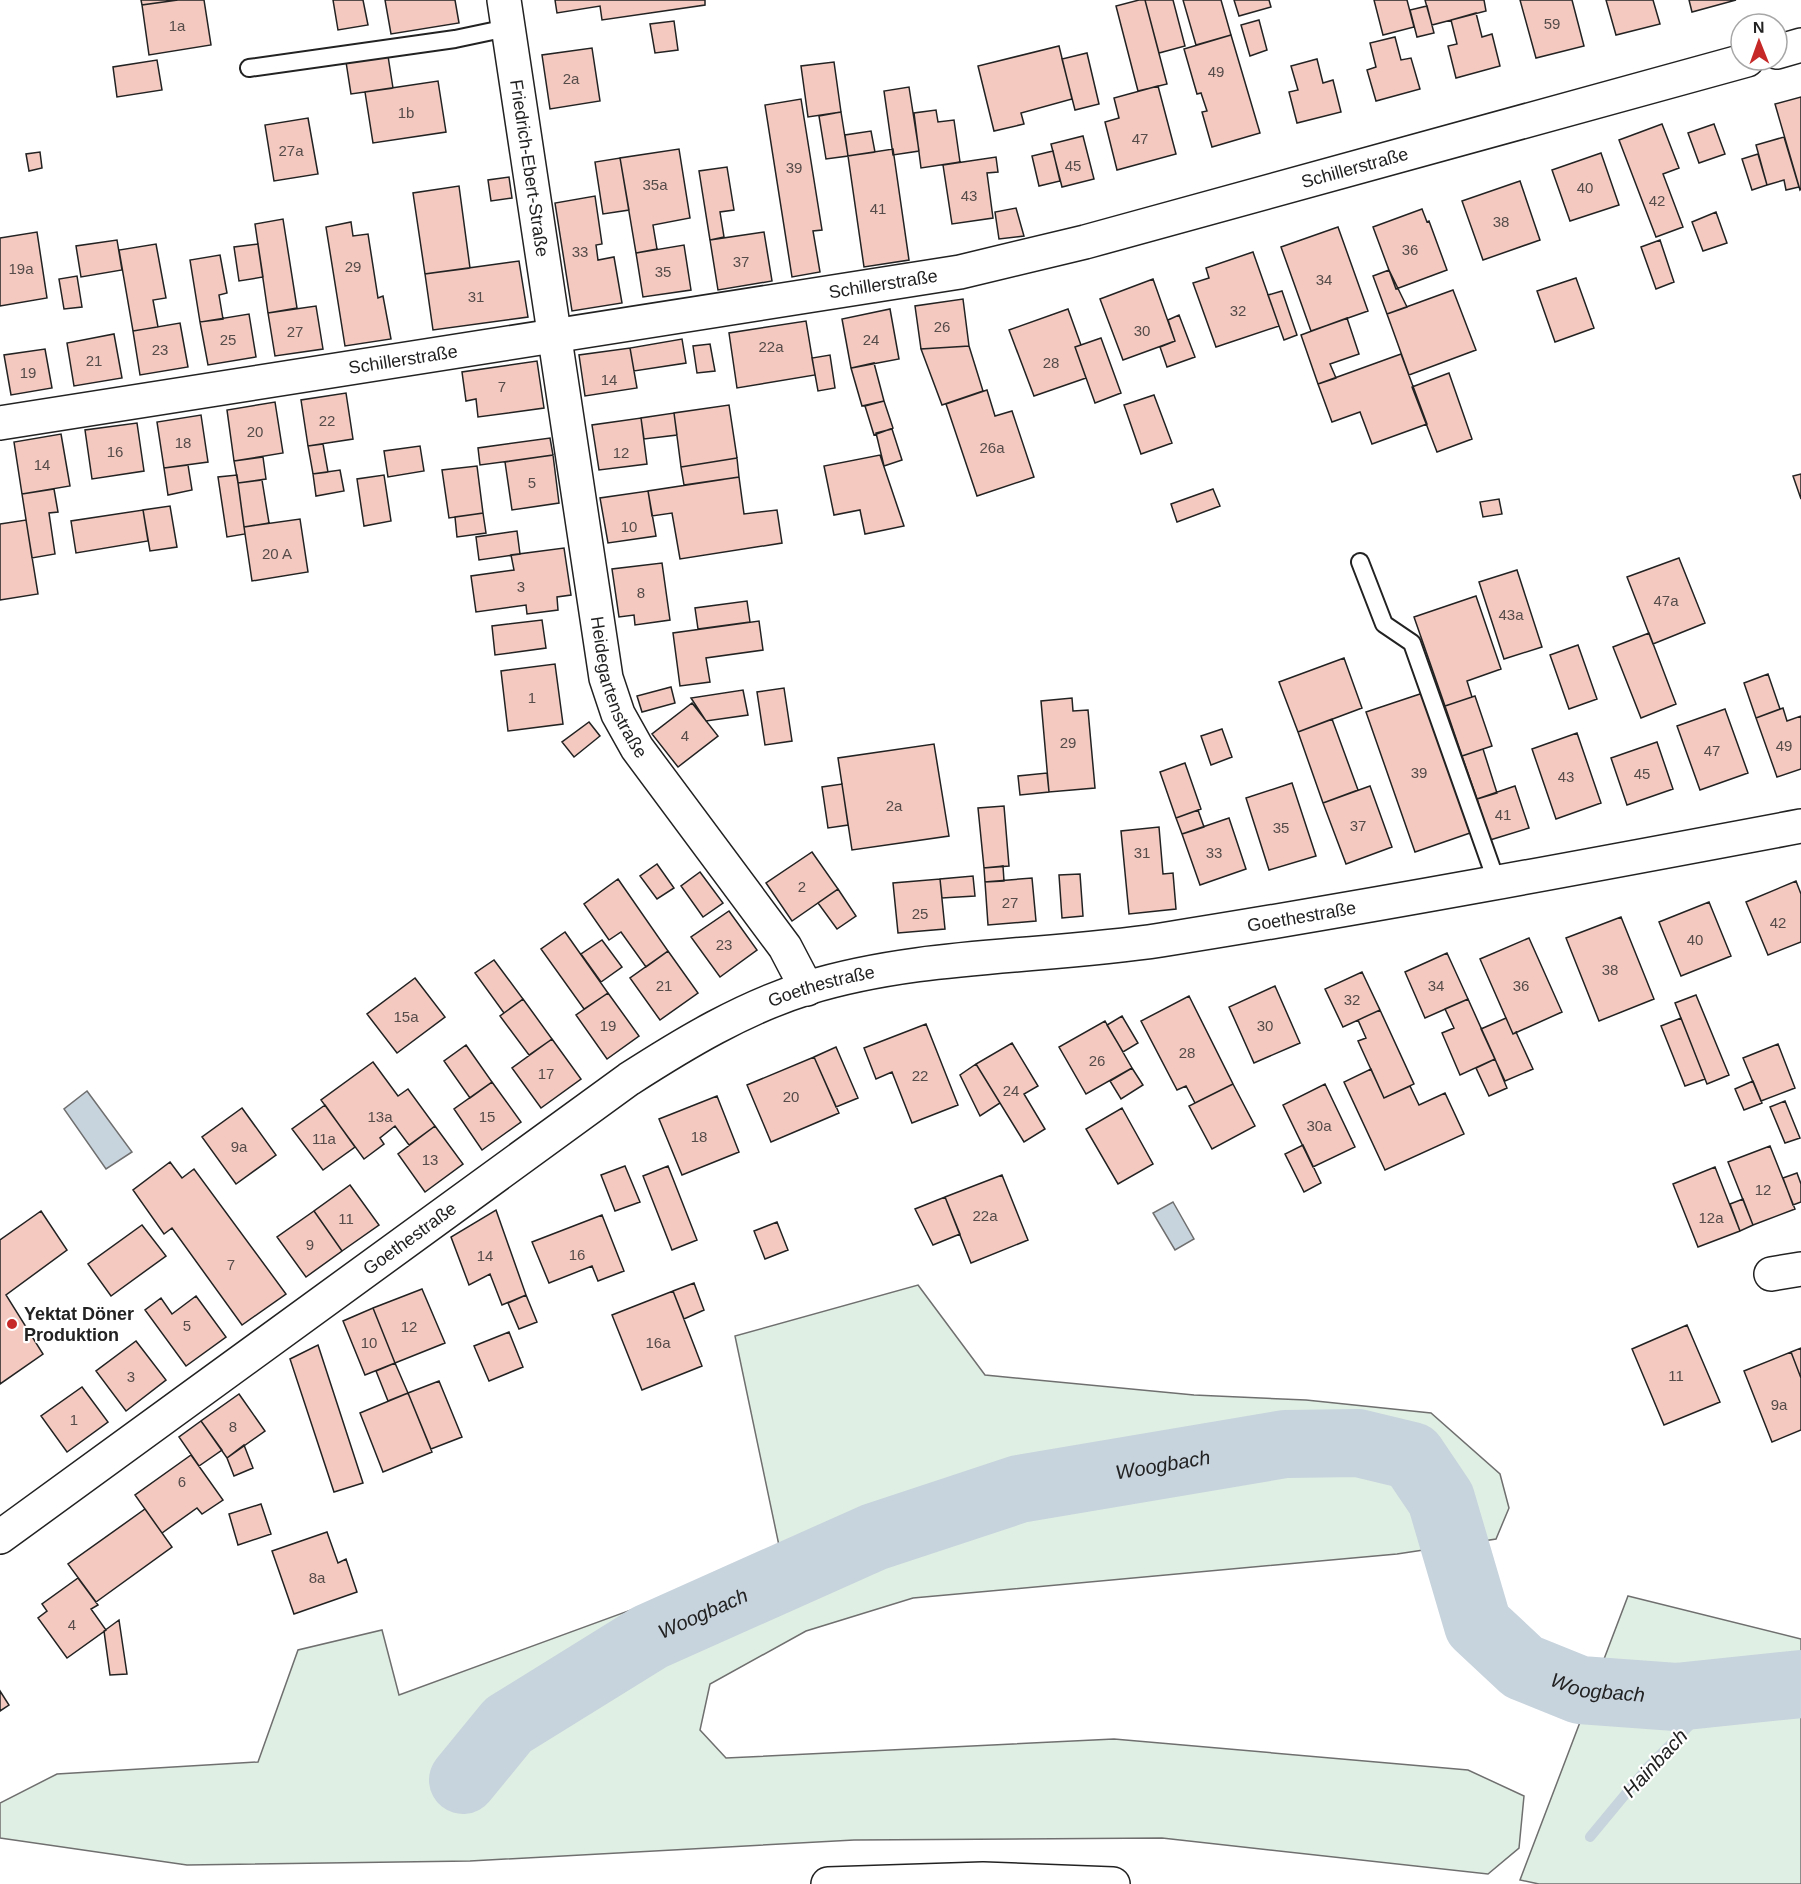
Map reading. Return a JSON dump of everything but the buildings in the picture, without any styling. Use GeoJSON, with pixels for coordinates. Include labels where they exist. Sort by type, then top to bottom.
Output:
{"type":"FeatureCollection","features":[{"type":"Feature","properties":{"kind":"street","name":"Friedrich-Ebert-Straße"},"geometry":{"type":"LineString","coordinates":[[506,14],[554,335]]}},
{"type":"Feature","properties":{"kind":"street","name":"Schillerstraße"},"geometry":{"type":"LineString","coordinates":[[0,423],[960,272],[1096,238],[1729,65]]}},
{"type":"Feature","properties":{"kind":"street","name":"Heidegartenstraße"},"geometry":{"type":"LineString","coordinates":[[554,335],[600,646],[606,678],[618,714],[636,748],[785,947],[807,989]]}},
{"type":"Feature","properties":{"kind":"street","name":"Goethestraße"},"geometry":{"type":"LineString","coordinates":[[0,1537],[629,1079],[680,1046],[736,1017],[807,989],[902,967],[1158,940],[1497,883],[1801,826]]}},
{"type":"Feature","properties":{"kind":"street"},"geometry":{"type":"LineString","coordinates":[[828,1884],[983,1879],[1113,1884]]}},
{"type":"Feature","properties":{"kind":"lane"},"geometry":{"type":"LineString","coordinates":[[249,68],[455,39],[506,14]]}},
{"type":"Feature","properties":{"kind":"lane"},"geometry":{"type":"LineString","coordinates":[[1360,562],[1384,624],[1412,643],[1497,883]]}},
{"type":"Feature","properties":{"kind":"green space"},"geometry":{"type":"Polygon","coordinates":[[[918,1285],[985,1375],[1194,1395],[1306,1400],[1431,1413],[1500,1474],[1509,1508],[1496,1539],[1397,1554],[913,1598],[806,1631],[710,1684],[700,1730],[726,1758],[1114,1739],[1468,1770],[1524,1796],[1519,1848],[1488,1874],[1162,1838],[854,1840],[470,1861],[187,1865],[0,1838],[0,1803],[57,1774],[258,1762],[298,1650],[382,1630],[399,1695],[781,1555],[735,1336],[918,1285]]]}},
{"type":"Feature","properties":{"kind":"green space"},"geometry":{"type":"Polygon","coordinates":[[[1628,1596],[1801,1639],[1801,1884],[1539,1884],[1520,1880],[1628,1596]]]}},
{"type":"Feature","properties":{"kind":"shaded area"},"geometry":{"type":"Polygon","coordinates":[[[87,1091],[132,1152],[106,1169],[64,1109],[87,1091]]]}},
{"type":"Feature","properties":{"kind":"shaded area"},"geometry":{"type":"Polygon","coordinates":[[[1173,1202],[1194,1239],[1175,1250],[1153,1213],[1173,1202]]]}},
{"type":"Feature","properties":{"kind":"waterway","name":"Woogbach"},"geometry":{"type":"LineString","coordinates":[[463,1780],[508,1725],[650,1637],[874,1537],[1019,1489],[1285,1444],[1358,1443],[1412,1456],[1441,1499],[1478,1625],[1523,1667],[1580,1690],[1676,1697],[1801,1684]]}},
{"type":"Feature","properties":{"kind":"waterway","name":"Hainbach"},"geometry":{"type":"LineString","coordinates":[[1590,1837],[1648,1767],[1723,1692]]}},
{"type":"Feature","properties":{"kind":"place","name":"Yektat Döner Produktion"},"geometry":{"type":"Point","coordinates":[12,1324]}}]}
